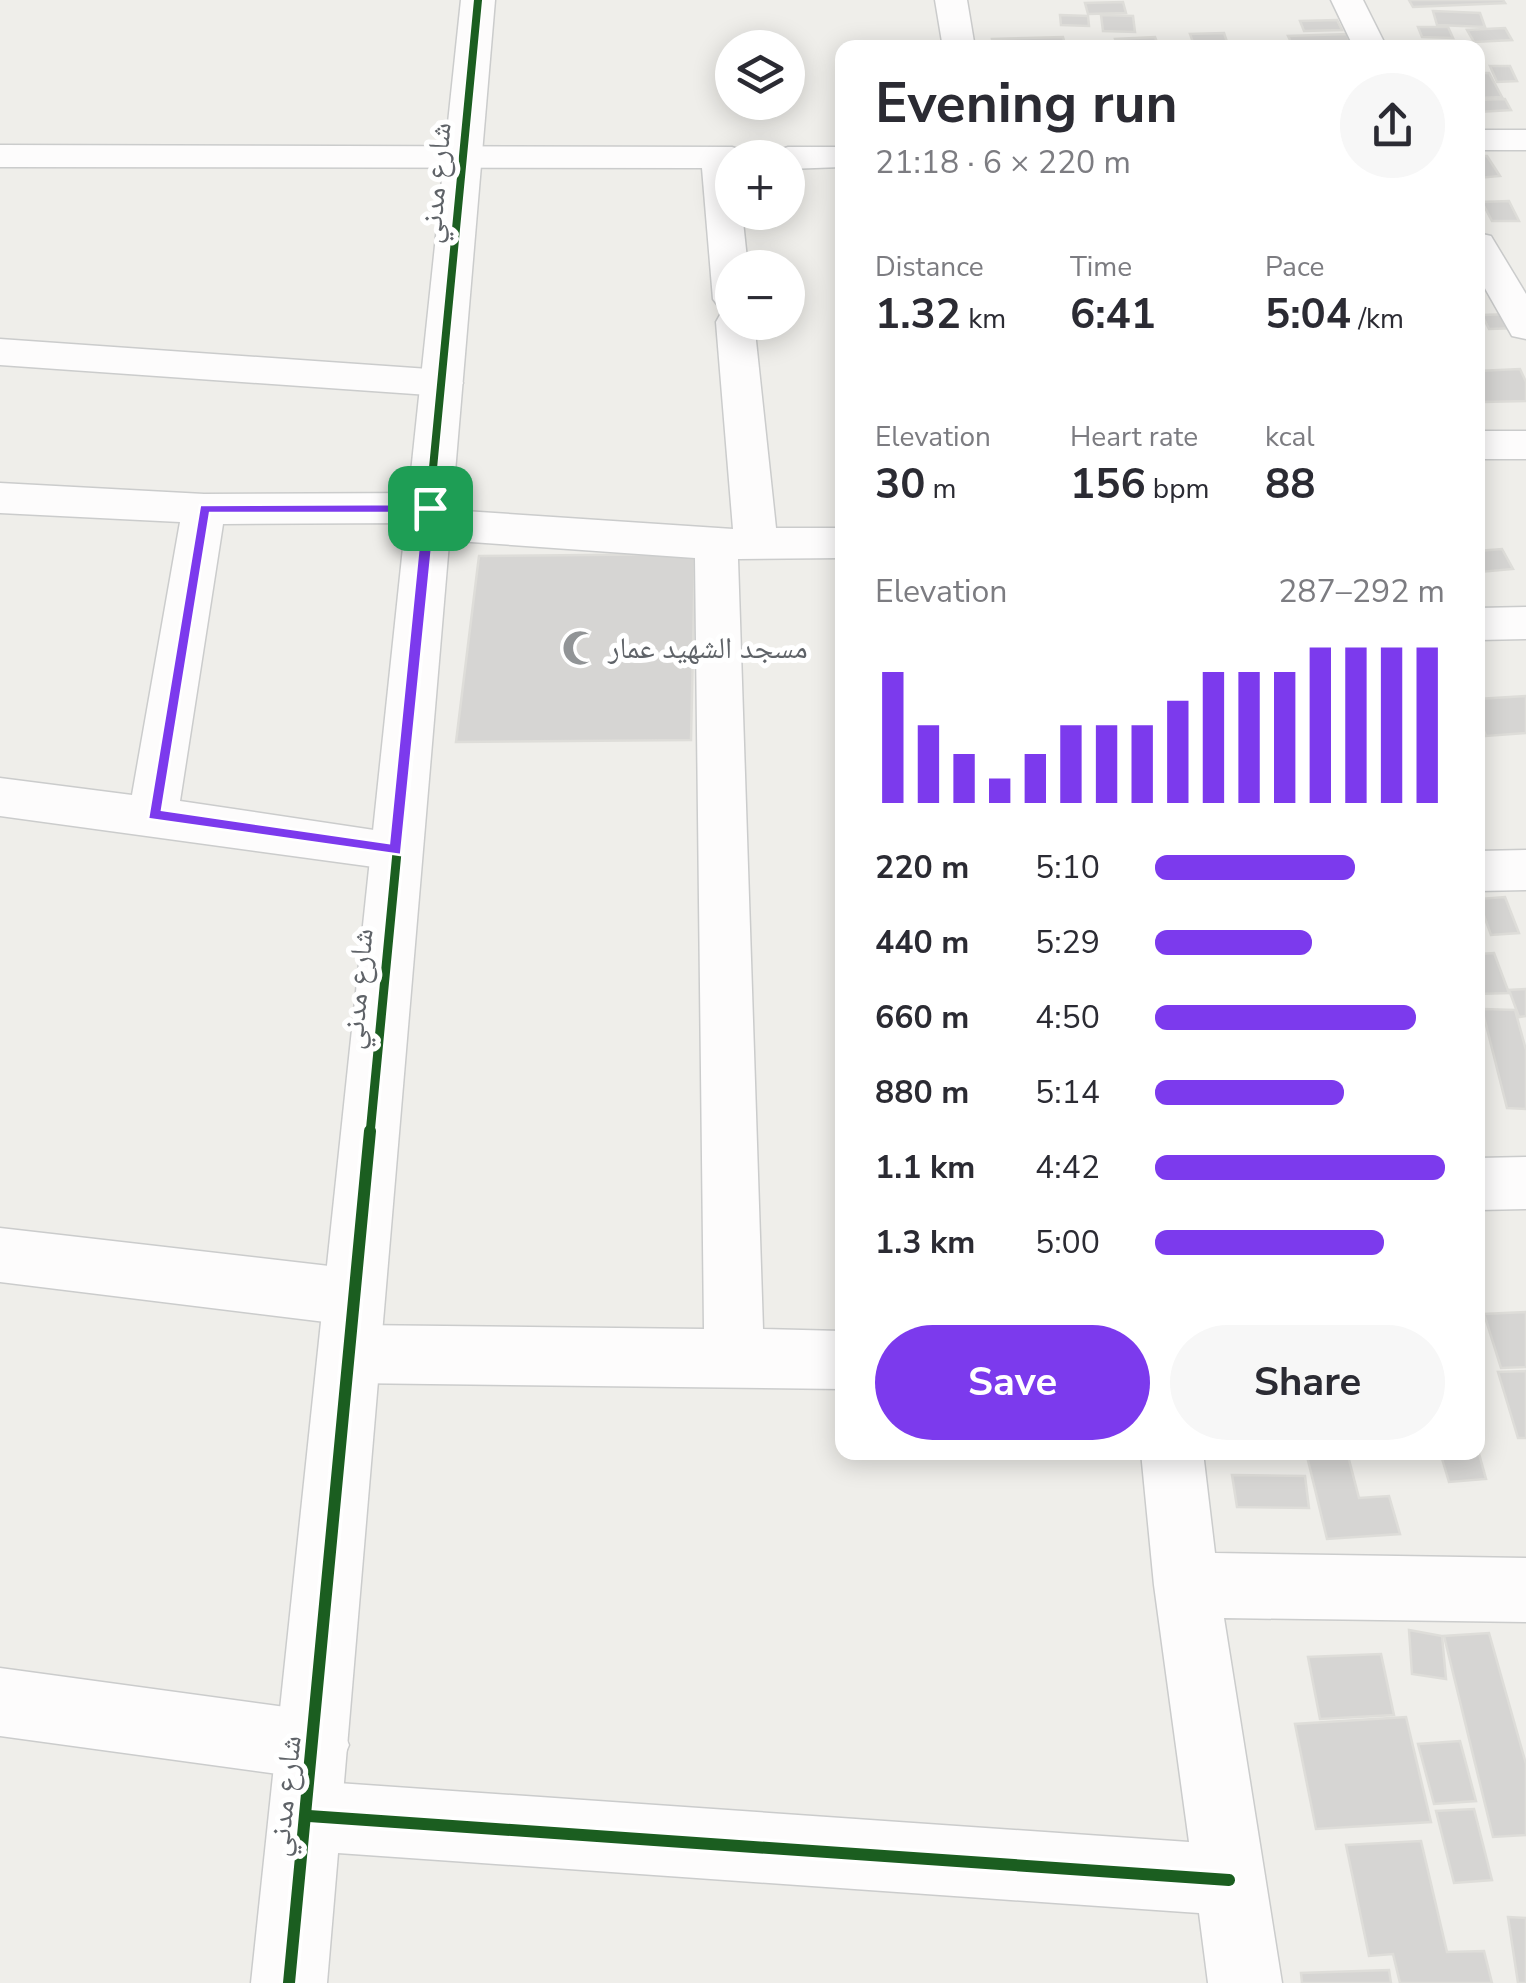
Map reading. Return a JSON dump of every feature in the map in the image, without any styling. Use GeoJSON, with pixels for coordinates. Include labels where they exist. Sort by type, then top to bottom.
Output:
{"type":"FeatureCollection","features":[{"type":"Feature","properties":{"kind":"street","name":"شارع مدني"},"geometry":{"type":"LineString","coordinates":[[290,1983],[478,0]]}},
{"type":"Feature","properties":{"kind":"street"},"geometry":{"type":"LineString","coordinates":[[951,0],[958,40]]}},
{"type":"Feature","properties":{"kind":"street"},"geometry":{"type":"LineString","coordinates":[[1347,0],[1367,40]]}},
{"type":"Feature","properties":{"kind":"street"},"geometry":{"type":"LineString","coordinates":[[1485,140],[1526,140]]}},
{"type":"Feature","properties":{"kind":"street"},"geometry":{"type":"LineString","coordinates":[[805,158],[835,157]]}},
{"type":"Feature","properties":{"kind":"street"},"geometry":{"type":"LineString","coordinates":[[1,159],[715,159]]}},
{"type":"Feature","properties":{"kind":"street"},"geometry":{"type":"LineString","coordinates":[[1485,256],[1526,327]]}},
{"type":"Feature","properties":{"kind":"street"},"geometry":{"type":"LineString","coordinates":[[734,1358],[735,340]]}},
{"type":"Feature","properties":{"kind":"street"},"geometry":{"type":"LineString","coordinates":[[0,352],[443,383]]}},
{"type":"Feature","properties":{"kind":"street"},"geometry":{"type":"LineString","coordinates":[[1485,444],[1526,446]]}},
{"type":"Feature","properties":{"kind":"street"},"geometry":{"type":"LineString","coordinates":[[0,498],[430,516],[736,542],[835,543]]}},
{"type":"Feature","properties":{"kind":"street"},"geometry":{"type":"LineString","coordinates":[[154,815],[204,508]]}},
{"type":"Feature","properties":{"kind":"street"},"geometry":{"type":"LineString","coordinates":[[1485,624],[1526,623]]}},
{"type":"Feature","properties":{"kind":"street"},"geometry":{"type":"LineString","coordinates":[[0,797],[396,850]]}},
{"type":"Feature","properties":{"kind":"street"},"geometry":{"type":"LineString","coordinates":[[1485,871],[1526,870]]}},
{"type":"Feature","properties":{"kind":"street"},"geometry":{"type":"LineString","coordinates":[[1485,1184],[1526,1183]]}},
{"type":"Feature","properties":{"kind":"street"},"geometry":{"type":"LineString","coordinates":[[0,1255],[353,1325],[734,1358],[835,1360]]}},
{"type":"Feature","properties":{"kind":"street"},"geometry":{"type":"LineString","coordinates":[[1173,1460],[1186,1585],[1245,1983]]}},
{"type":"Feature","properties":{"kind":"street"},"geometry":{"type":"LineString","coordinates":[[1186,1585],[1526,1590]]}},
{"type":"Feature","properties":{"kind":"street"},"geometry":{"type":"LineString","coordinates":[[0,1702],[315,1745]]}},
{"type":"Feature","properties":{"kind":"street"},"geometry":{"type":"LineString","coordinates":[[308,1816],[1229,1880]]}},
{"type":"Feature","properties":{"kind":"building"},"geometry":{"type":"Polygon","coordinates":[[[1409,0],[1503,0],[1505,3],[1413,7],[1409,0]]]}},
{"type":"Feature","properties":{"kind":"building"},"geometry":{"type":"Polygon","coordinates":[[[1123,2],[1126,13],[1088,14],[1085,3],[1123,2]]]}},
{"type":"Feature","properties":{"kind":"building"},"geometry":{"type":"Polygon","coordinates":[[[1433,11],[1480,13],[1485,27],[1437,25],[1433,11]]]}},
{"type":"Feature","properties":{"kind":"building"},"geometry":{"type":"Polygon","coordinates":[[[1060,15],[1088,16],[1089,26],[1061,25],[1060,15]]]}},
{"type":"Feature","properties":{"kind":"building"},"geometry":{"type":"Polygon","coordinates":[[[1101,15],[1133,16],[1135,32],[1103,31],[1101,15]]]}},
{"type":"Feature","properties":{"kind":"building"},"geometry":{"type":"Polygon","coordinates":[[[1337,20],[1342,30],[1304,31],[1300,21],[1337,20]]]}},
{"type":"Feature","properties":{"kind":"building"},"geometry":{"type":"Polygon","coordinates":[[[1418,27],[1448,27],[1453,38],[1422,37],[1418,27]]]}},
{"type":"Feature","properties":{"kind":"building"},"geometry":{"type":"Polygon","coordinates":[[[1505,28],[1512,40],[1473,40],[1467,30],[1505,28]]]}},
{"type":"Feature","properties":{"kind":"building"},"geometry":{"type":"Polygon","coordinates":[[[1224,33],[1226,40],[1192,40],[1190,34],[1224,33]]]}},
{"type":"Feature","properties":{"kind":"building"},"geometry":{"type":"Polygon","coordinates":[[[1347,34],[1349,40],[1290,40],[1288,36],[1347,34]]]}},
{"type":"Feature","properties":{"kind":"building"},"geometry":{"type":"Polygon","coordinates":[[[1063,37],[1064,40],[992,40],[1063,37]]]}},
{"type":"Feature","properties":{"kind":"building"},"geometry":{"type":"Polygon","coordinates":[[[1155,37],[1156,40],[1115,40],[1155,37]]]}},
{"type":"Feature","properties":{"kind":"building"},"geometry":{"type":"Polygon","coordinates":[[[1490,66],[1510,66],[1517,81],[1497,82],[1490,66]]]}},
{"type":"Feature","properties":{"kind":"building"},"geometry":{"type":"Polygon","coordinates":[[[1485,73],[1489,73],[1502,97],[1485,98],[1485,73]]]}},
{"type":"Feature","properties":{"kind":"building"},"geometry":{"type":"Polygon","coordinates":[[[1505,99],[1511,110],[1485,112],[1485,100],[1505,99]]]}},
{"type":"Feature","properties":{"kind":"building"},"geometry":{"type":"Polygon","coordinates":[[[1485,156],[1487,156],[1500,176],[1485,177],[1485,156]]]}},
{"type":"Feature","properties":{"kind":"building"},"geometry":{"type":"Polygon","coordinates":[[[1509,201],[1519,221],[1492,221],[1485,202],[1509,201]]]}},
{"type":"Feature","properties":{"kind":"building"},"geometry":{"type":"Polygon","coordinates":[[[1512,314],[1519,328],[1489,329],[1485,315],[1512,314]]]}},
{"type":"Feature","properties":{"kind":"building"},"geometry":{"type":"Polygon","coordinates":[[[1520,369],[1526,382],[1526,401],[1485,402],[1485,371],[1520,369]]]}},
{"type":"Feature","properties":{"kind":"building"},"geometry":{"type":"Polygon","coordinates":[[[1502,549],[1513,569],[1485,572],[1485,550],[1502,549]]]}},
{"type":"Feature","properties":{"kind":"building","name":"مسجد الشهيد عمار"},"geometry":{"type":"Polygon","coordinates":[[[695,554],[691,740],[456,742],[479,556],[695,554]]]}},
{"type":"Feature","properties":{"kind":"building"},"geometry":{"type":"Polygon","coordinates":[[[1526,696],[1526,733],[1486,736],[1485,699],[1526,696]]]}},
{"type":"Feature","properties":{"kind":"building"},"geometry":{"type":"Polygon","coordinates":[[[1505,897],[1519,933],[1491,935],[1485,918],[1485,898],[1505,897]]]}},
{"type":"Feature","properties":{"kind":"building"},"geometry":{"type":"Polygon","coordinates":[[[1494,953],[1509,993],[1485,994],[1485,954],[1494,953]]]}},
{"type":"Feature","properties":{"kind":"building"},"geometry":{"type":"Polygon","coordinates":[[[1526,989],[1526,1016],[1519,1017],[1509,990],[1526,989]]]}},
{"type":"Feature","properties":{"kind":"building"},"geometry":{"type":"Polygon","coordinates":[[[1485,1009],[1515,1010],[1526,1050],[1526,1109],[1507,1108],[1485,1009]]]}},
{"type":"Feature","properties":{"kind":"building"},"geometry":{"type":"Polygon","coordinates":[[[1526,1312],[1526,1367],[1501,1368],[1485,1314],[1526,1312]]]}},
{"type":"Feature","properties":{"kind":"building"},"geometry":{"type":"Polygon","coordinates":[[[1526,1371],[1526,1438],[1518,1438],[1498,1372],[1526,1371]]]}},
{"type":"Feature","properties":{"kind":"building"},"geometry":{"type":"Polygon","coordinates":[[[1308,1460],[1349,1460],[1359,1498],[1389,1496],[1400,1534],[1327,1539],[1308,1460]]]}},
{"type":"Feature","properties":{"kind":"building"},"geometry":{"type":"Polygon","coordinates":[[[1442,1460],[1481,1460],[1486,1479],[1449,1482],[1442,1460]]]}},
{"type":"Feature","properties":{"kind":"building"},"geometry":{"type":"Polygon","coordinates":[[[1232,1475],[1305,1476],[1309,1508],[1237,1507],[1232,1475]]]}},
{"type":"Feature","properties":{"kind":"building"},"geometry":{"type":"Polygon","coordinates":[[[1409,1630],[1442,1636],[1446,1679],[1412,1674],[1409,1630]]]}},
{"type":"Feature","properties":{"kind":"building"},"geometry":{"type":"Polygon","coordinates":[[[1489,1633],[1526,1764],[1526,1835],[1493,1837],[1444,1636],[1489,1633]]]}},
{"type":"Feature","properties":{"kind":"building"},"geometry":{"type":"Polygon","coordinates":[[[1381,1654],[1394,1715],[1320,1719],[1308,1657],[1381,1654]]]}},
{"type":"Feature","properties":{"kind":"building"},"geometry":{"type":"Polygon","coordinates":[[[1406,1717],[1431,1822],[1316,1829],[1295,1724],[1406,1717]]]}},
{"type":"Feature","properties":{"kind":"building"},"geometry":{"type":"Polygon","coordinates":[[[1460,1741],[1476,1801],[1434,1804],[1418,1744],[1460,1741]]]}},
{"type":"Feature","properties":{"kind":"building"},"geometry":{"type":"Polygon","coordinates":[[[1474,1809],[1492,1880],[1454,1883],[1436,1811],[1474,1809]]]}},
{"type":"Feature","properties":{"kind":"building"},"geometry":{"type":"Polygon","coordinates":[[[1421,1841],[1447,1952],[1484,1951],[1492,1983],[1400,1983],[1393,1954],[1369,1956],[1346,1845],[1421,1841]]]}},
{"type":"Feature","properties":{"kind":"building"},"geometry":{"type":"Polygon","coordinates":[[[1508,1917],[1526,1918],[1526,1983],[1518,1983],[1508,1917]]]}},
{"type":"Feature","properties":{"kind":"building"},"geometry":{"type":"Polygon","coordinates":[[[1389,1970],[1391,1983],[1302,1983],[1301,1973],[1389,1970]]]}},
{"type":"Feature","properties":{"kind":"cycle path"},"geometry":{"type":"LineString","coordinates":[[289,1983],[478,0]]}},
{"type":"Feature","properties":{"kind":"cycle path"},"geometry":{"type":"LineString","coordinates":[[309,1816],[1229,1880]]}},
{"type":"Feature","properties":{"kind":"place","name":"مسجد الشهيد عمار"},"geometry":{"type":"Point","coordinates":[580,648]}},
{"type":"Feature","properties":{"kind":"route"},"geometry":{"type":"LineString","coordinates":[[204,508],[430,508],[396,850],[154,815],[204,508]]}}]}
